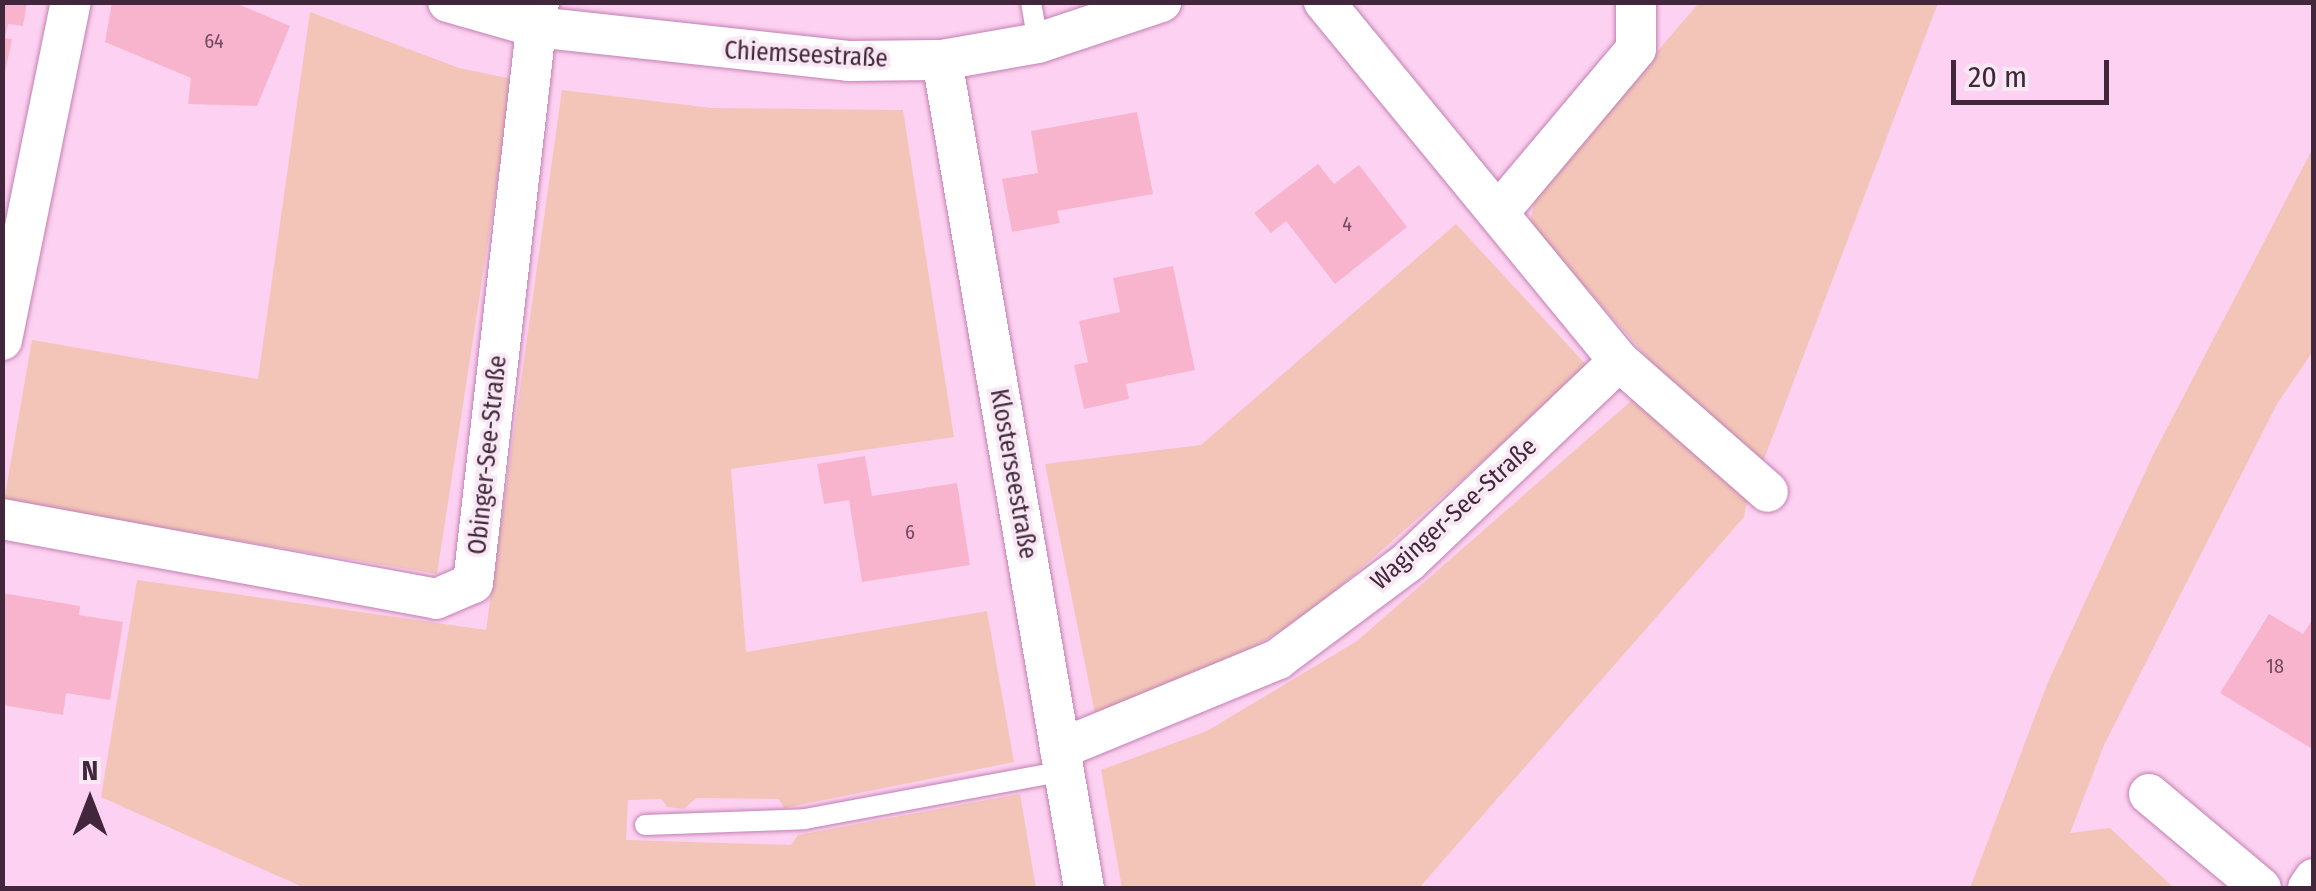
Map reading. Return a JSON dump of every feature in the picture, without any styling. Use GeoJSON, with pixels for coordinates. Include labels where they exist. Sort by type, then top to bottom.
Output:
{"type":"FeatureCollection","features":[{"type":"Feature","properties":{"kind":"street"},"geometry":{"type":"LineString","coordinates":[[2,340],[70,2]]}},
{"type":"Feature","properties":{"kind":"street","name":"Chiemseestraße"},"geometry":{"type":"LineString","coordinates":[[448,2],[761,54],[942,60],[1038,43],[1161,2]]}},
{"type":"Feature","properties":{"kind":"street"},"geometry":{"type":"LineString","coordinates":[[1324,2],[1619,361],[1768,492]]}},
{"type":"Feature","properties":{"kind":"street"},"geometry":{"type":"LineString","coordinates":[[1498,213],[1636,49],[1636,2]]}},
{"type":"Feature","properties":{"kind":"street","name":"Obinger-See-Straße"},"geometry":{"type":"LineString","coordinates":[[2,519],[436,598],[473,583],[537,15]]}},
{"type":"Feature","properties":{"kind":"street","name":"Klosterseestraße"},"geometry":{"type":"LineString","coordinates":[[942,60],[1084,888]]}},
{"type":"Feature","properties":{"kind":"street","name":"Waginger-See-Straße"},"geometry":{"type":"LineString","coordinates":[[1062,760],[1278,658],[1408,562],[1619,361]]}},
{"type":"Feature","properties":{"kind":"street"},"geometry":{"type":"LineString","coordinates":[[2149,794],[2261,888]]}},
{"type":"Feature","properties":{"kind":"street"},"geometry":{"type":"LineString","coordinates":[[2308,888],[2314,879]]}},
{"type":"Feature","properties":{"kind":"lane"},"geometry":{"type":"LineString","coordinates":[[1031,2],[1038,43]]}},
{"type":"Feature","properties":{"kind":"lane"},"geometry":{"type":"LineString","coordinates":[[646,825],[805,819],[1062,760]]}},
{"type":"Feature","properties":{"kind":"shaded area"},"geometry":{"type":"Polygon","coordinates":[[[1699,3],[1938,3],[1761,467],[1704,422],[1530,224],[1536,192],[1699,3]]]}},
{"type":"Feature","properties":{"kind":"shaded area"},"geometry":{"type":"Polygon","coordinates":[[[310,12],[459,68],[513,79],[437,574],[4,501],[32,340],[258,379],[310,12]]]}},
{"type":"Feature","properties":{"kind":"shaded area"},"geometry":{"type":"Polygon","coordinates":[[[562,90],[711,108],[903,110],[954,437],[731,469],[746,652],[987,611],[1014,762],[784,808],[779,799],[696,798],[684,809],[667,807],[662,799],[628,800],[626,840],[791,845],[798,835],[1020,794],[1036,888],[305,888],[101,797],[137,580],[486,630],[562,90]]]}},
{"type":"Feature","properties":{"kind":"shaded area"},"geometry":{"type":"Polygon","coordinates":[[[2313,148],[2313,351],[2277,404],[2104,745],[2070,833],[2110,828],[2174,888],[1970,888],[2048,682],[2153,455],[2313,148]]]}},
{"type":"Feature","properties":{"kind":"shaded area"},"geometry":{"type":"Polygon","coordinates":[[[1456,224],[1589,368],[1309,614],[1234,659],[1095,714],[1045,464],[1201,445],[1456,224]]]}},
{"type":"Feature","properties":{"kind":"shaded area"},"geometry":{"type":"Polygon","coordinates":[[[1638,395],[1748,495],[1744,517],[1419,888],[1122,888],[1101,770],[1207,731],[1357,641],[1638,395]]]}},
{"type":"Feature","properties":{"kind":"building"},"geometry":{"type":"Polygon","coordinates":[[[2,2],[27,2],[23,26],[8,24],[5,38],[12,39],[4,77],[2,2]]]}},
{"type":"Feature","properties":{"kind":"building"},"geometry":{"type":"Polygon","coordinates":[[[112,2],[233,2],[290,26],[257,106],[188,104],[191,78],[105,42],[112,2]]]}},
{"type":"Feature","properties":{"kind":"building"},"geometry":{"type":"Polygon","coordinates":[[[1137,112],[1153,194],[1057,211],[1060,223],[1012,232],[1002,179],[1038,173],[1031,131],[1137,112]]]}},
{"type":"Feature","properties":{"kind":"building"},"geometry":{"type":"Polygon","coordinates":[[[1318,164],[1334,184],[1359,165],[1407,227],[1335,284],[1286,221],[1271,233],[1254,213],[1318,164]]]}},
{"type":"Feature","properties":{"kind":"building"},"geometry":{"type":"Polygon","coordinates":[[[1173,266],[1195,370],[1126,384],[1129,399],[1084,409],[1074,365],[1088,362],[1079,321],[1120,312],[1113,278],[1173,266]]]}},
{"type":"Feature","properties":{"kind":"building"},"geometry":{"type":"Polygon","coordinates":[[[865,456],[872,496],[957,483],[970,565],[862,582],[849,500],[824,504],[817,464],[865,456]]]}},
{"type":"Feature","properties":{"kind":"building"},"geometry":{"type":"Polygon","coordinates":[[[2,593],[80,606],[79,615],[123,622],[110,700],[66,693],[63,715],[2,705],[2,593]]]}},
{"type":"Feature","properties":{"kind":"building"},"geometry":{"type":"Polygon","coordinates":[[[2269,614],[2303,634],[2314,617],[2314,750],[2220,693],[2269,614]]]}}]}
